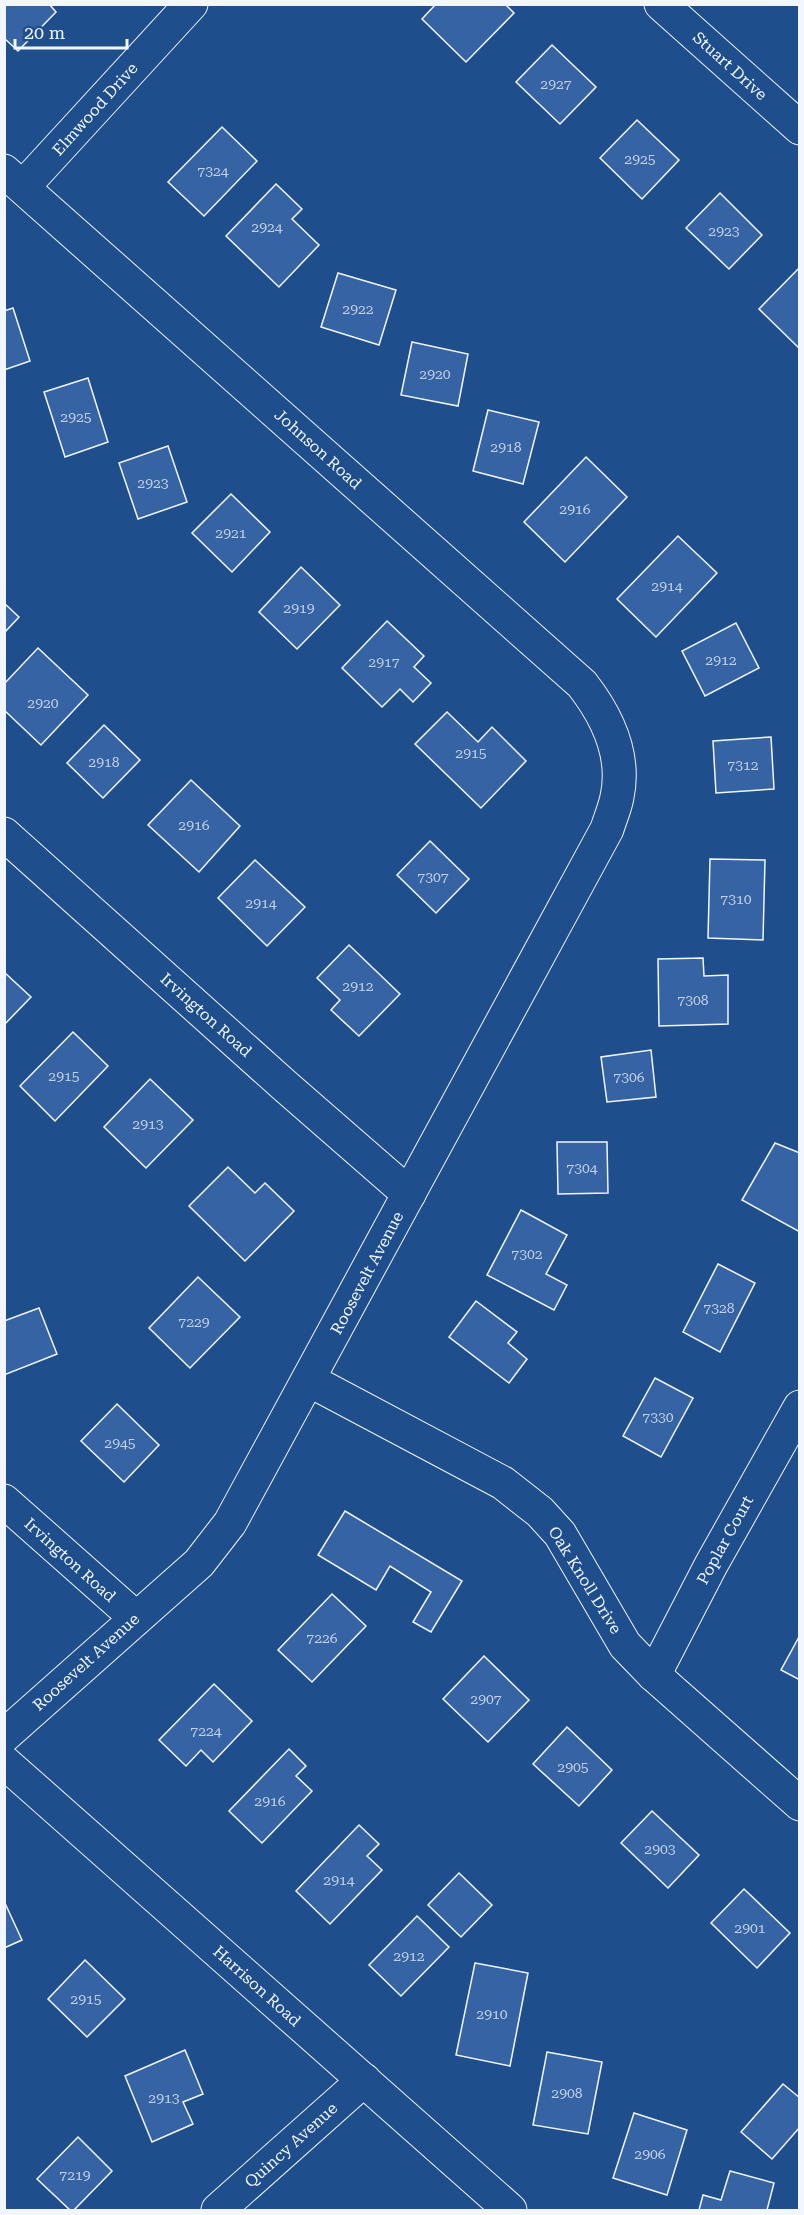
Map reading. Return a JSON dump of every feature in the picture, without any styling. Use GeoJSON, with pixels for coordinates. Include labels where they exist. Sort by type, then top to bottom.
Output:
{"type":"FeatureCollection","features":[{"type":"Feature","properties":{"kind":"street","name":"Elmwood Drive"},"geometry":{"type":"LineString","coordinates":[[14,179],[191,4]]}},
{"type":"Feature","properties":{"kind":"street","name":"Stuart Drive"},"geometry":{"type":"LineString","coordinates":[[661,4],[800,128]]}},
{"type":"Feature","properties":{"kind":"street","name":"Johnson Road"},"geometry":{"type":"LineString","coordinates":[[14,179],[582,684],[599,705],[614,739]]}},
{"type":"Feature","properties":{"kind":"street","name":"Roosevelt Avenue"},"geometry":{"type":"LineString","coordinates":[[4,1736],[199,1563],[230,1523],[607,829],[617,797],[619,763],[614,739]]}},
{"type":"Feature","properties":{"kind":"street","name":"Irvington Road"},"geometry":{"type":"LineString","coordinates":[[4,834],[275,1077],[410,1194]]}},
{"type":"Feature","properties":{"kind":"street","name":"Oak Knoll Drive"},"geometry":{"type":"LineString","coordinates":[[309,1380],[503,1483],[540,1512],[560,1534],[625,1645],[654,1675],[800,1804]]}},
{"type":"Feature","properties":{"kind":"street","name":"Poplar Court"},"geometry":{"type":"LineString","coordinates":[[654,1675],[711,1565],[800,1407]]}},
{"type":"Feature","properties":{"kind":"street","name":"Irvington Road"},"geometry":{"type":"LineString","coordinates":[[4,1501],[136,1618]]}},
{"type":"Feature","properties":{"kind":"street","name":"Harrison Road"},"geometry":{"type":"LineString","coordinates":[[4,1762],[510,2211]]}},
{"type":"Feature","properties":{"kind":"street","name":"Quincy Avenue"},"geometry":{"type":"LineString","coordinates":[[218,2211],[363,2080]]}},
{"type":"Feature","properties":{"kind":"building"},"geometry":{"type":"Polygon","coordinates":[[[4,4],[49,4],[56,12],[18,51],[4,38],[4,4]]]}},
{"type":"Feature","properties":{"kind":"building"},"geometry":{"type":"Polygon","coordinates":[[[436,4],[505,4],[514,13],[466,62],[422,19],[436,4]]]}},
{"type":"Feature","properties":{"kind":"building"},"geometry":{"type":"Polygon","coordinates":[[[552,45],[596,87],[560,124],[516,82],[552,45]]]}},
{"type":"Feature","properties":{"kind":"building"},"geometry":{"type":"Polygon","coordinates":[[[637,120],[679,160],[642,199],[600,158],[637,120]]]}},
{"type":"Feature","properties":{"kind":"building"},"geometry":{"type":"Polygon","coordinates":[[[222,127],[257,161],[204,216],[168,182],[222,127]]]}},
{"type":"Feature","properties":{"kind":"building"},"geometry":{"type":"Polygon","coordinates":[[[276,184],[302,209],[292,219],[319,245],[279,287],[226,236],[276,184]]]}},
{"type":"Feature","properties":{"kind":"building"},"geometry":{"type":"Polygon","coordinates":[[[720,193],[762,235],[729,269],[686,228],[720,193]]]}},
{"type":"Feature","properties":{"kind":"building"},"geometry":{"type":"Polygon","coordinates":[[[800,267],[800,349],[759,309],[800,267]]]}},
{"type":"Feature","properties":{"kind":"building"},"geometry":{"type":"Polygon","coordinates":[[[338,273],[396,290],[379,345],[321,327],[338,273]]]}},
{"type":"Feature","properties":{"kind":"building"},"geometry":{"type":"Polygon","coordinates":[[[13,308],[30,361],[4,370],[4,311],[13,308]]]}},
{"type":"Feature","properties":{"kind":"building"},"geometry":{"type":"Polygon","coordinates":[[[412,342],[468,354],[458,406],[401,395],[412,342]]]}},
{"type":"Feature","properties":{"kind":"building"},"geometry":{"type":"Polygon","coordinates":[[[88,378],[108,442],[65,457],[44,392],[88,378]]]}},
{"type":"Feature","properties":{"kind":"building"},"geometry":{"type":"Polygon","coordinates":[[[488,410],[539,422],[523,484],[473,471],[488,410]]]}},
{"type":"Feature","properties":{"kind":"building"},"geometry":{"type":"Polygon","coordinates":[[[168,446],[187,502],[138,519],[119,463],[168,446]]]}},
{"type":"Feature","properties":{"kind":"building"},"geometry":{"type":"Polygon","coordinates":[[[586,457],[627,497],[565,562],[524,522],[586,457]]]}},
{"type":"Feature","properties":{"kind":"building"},"geometry":{"type":"Polygon","coordinates":[[[231,494],[270,532],[232,572],[192,533],[231,494]]]}},
{"type":"Feature","properties":{"kind":"building"},"geometry":{"type":"Polygon","coordinates":[[[678,536],[717,573],[656,637],[617,599],[678,536]]]}},
{"type":"Feature","properties":{"kind":"building"},"geometry":{"type":"Polygon","coordinates":[[[301,567],[340,605],[297,649],[259,612],[301,567]]]}},
{"type":"Feature","properties":{"kind":"building"},"geometry":{"type":"Polygon","coordinates":[[[4,603],[19,617],[4,633],[4,603]]]}},
{"type":"Feature","properties":{"kind":"building"},"geometry":{"type":"Polygon","coordinates":[[[387,621],[424,656],[414,667],[431,683],[413,702],[400,689],[382,707],[342,668],[387,621]]]}},
{"type":"Feature","properties":{"kind":"building"},"geometry":{"type":"Polygon","coordinates":[[[736,623],[759,668],[705,696],[682,651],[736,623]]]}},
{"type":"Feature","properties":{"kind":"building"},"geometry":{"type":"Polygon","coordinates":[[[38,648],[88,695],[41,745],[4,710],[4,684],[38,648]]]}},
{"type":"Feature","properties":{"kind":"building"},"geometry":{"type":"Polygon","coordinates":[[[447,712],[478,742],[492,727],[526,761],[481,808],[415,744],[447,712]]]}},
{"type":"Feature","properties":{"kind":"building"},"geometry":{"type":"Polygon","coordinates":[[[104,725],[140,760],[103,798],[67,763],[104,725]]]}},
{"type":"Feature","properties":{"kind":"building"},"geometry":{"type":"Polygon","coordinates":[[[771,737],[774,789],[716,793],[713,741],[771,737]]]}},
{"type":"Feature","properties":{"kind":"building"},"geometry":{"type":"Polygon","coordinates":[[[191,780],[240,826],[199,872],[148,825],[191,780]]]}},
{"type":"Feature","properties":{"kind":"building"},"geometry":{"type":"Polygon","coordinates":[[[430,841],[469,879],[436,913],[397,875],[430,841]]]}},
{"type":"Feature","properties":{"kind":"building"},"geometry":{"type":"Polygon","coordinates":[[[710,859],[765,860],[763,940],[708,938],[710,859]]]}},
{"type":"Feature","properties":{"kind":"building"},"geometry":{"type":"Polygon","coordinates":[[[255,860],[305,907],[267,946],[218,898],[255,860]]]}},
{"type":"Feature","properties":{"kind":"building"},"geometry":{"type":"Polygon","coordinates":[[[349,945],[400,994],[359,1036],[331,1010],[340,1000],[317,978],[349,945]]]}},
{"type":"Feature","properties":{"kind":"building"},"geometry":{"type":"Polygon","coordinates":[[[703,958],[704,976],[728,975],[728,1024],[659,1026],[658,959],[703,958]]]}},
{"type":"Feature","properties":{"kind":"building"},"geometry":{"type":"Polygon","coordinates":[[[4,972],[31,997],[4,1025],[4,972]]]}},
{"type":"Feature","properties":{"kind":"building"},"geometry":{"type":"Polygon","coordinates":[[[73,1032],[108,1066],[55,1121],[20,1086],[73,1032]]]}},
{"type":"Feature","properties":{"kind":"building"},"geometry":{"type":"Polygon","coordinates":[[[651,1050],[656,1097],[607,1102],[601,1057],[651,1050]]]}},
{"type":"Feature","properties":{"kind":"building"},"geometry":{"type":"Polygon","coordinates":[[[150,1079],[193,1120],[146,1168],[104,1127],[150,1079]]]}},
{"type":"Feature","properties":{"kind":"building"},"geometry":{"type":"Polygon","coordinates":[[[557,1142],[607,1142],[608,1193],[558,1194],[557,1142]]]}},
{"type":"Feature","properties":{"kind":"building"},"geometry":{"type":"Polygon","coordinates":[[[775,1143],[800,1153],[800,1232],[742,1200],[775,1143]]]}},
{"type":"Feature","properties":{"kind":"building"},"geometry":{"type":"Polygon","coordinates":[[[228,1167],[255,1193],[265,1183],[294,1211],[245,1261],[189,1206],[228,1167]]]}},
{"type":"Feature","properties":{"kind":"building"},"geometry":{"type":"Polygon","coordinates":[[[521,1210],[567,1235],[546,1274],[567,1285],[554,1310],[487,1275],[521,1210]]]}},
{"type":"Feature","properties":{"kind":"building"},"geometry":{"type":"Polygon","coordinates":[[[718,1264],[755,1283],[720,1352],[683,1332],[718,1264]]]}},
{"type":"Feature","properties":{"kind":"building"},"geometry":{"type":"Polygon","coordinates":[[[198,1277],[240,1317],[190,1368],[149,1328],[198,1277]]]}},
{"type":"Feature","properties":{"kind":"building"},"geometry":{"type":"Polygon","coordinates":[[[476,1301],[517,1332],[508,1343],[527,1359],[509,1383],[449,1337],[476,1301]]]}},
{"type":"Feature","properties":{"kind":"building"},"geometry":{"type":"Polygon","coordinates":[[[39,1308],[57,1354],[4,1375],[4,1321],[39,1308]]]}},
{"type":"Feature","properties":{"kind":"building"},"geometry":{"type":"Polygon","coordinates":[[[655,1378],[693,1398],[661,1457],[623,1436],[655,1378]]]}},
{"type":"Feature","properties":{"kind":"building"},"geometry":{"type":"Polygon","coordinates":[[[117,1404],[159,1445],[124,1482],[81,1441],[117,1404]]]}},
{"type":"Feature","properties":{"kind":"building"},"geometry":{"type":"Polygon","coordinates":[[[345,1511],[462,1581],[431,1632],[413,1622],[431,1592],[390,1566],[376,1590],[318,1555],[345,1511]]]}},
{"type":"Feature","properties":{"kind":"building"},"geometry":{"type":"Polygon","coordinates":[[[332,1594],[366,1626],[312,1682],[278,1650],[332,1594]]]}},
{"type":"Feature","properties":{"kind":"building"},"geometry":{"type":"Polygon","coordinates":[[[800,1635],[800,1680],[781,1670],[800,1635]]]}},
{"type":"Feature","properties":{"kind":"building"},"geometry":{"type":"Polygon","coordinates":[[[484,1656],[529,1700],[488,1742],[443,1699],[484,1656]]]}},
{"type":"Feature","properties":{"kind":"building"},"geometry":{"type":"Polygon","coordinates":[[[214,1684],[252,1721],[213,1762],[201,1750],[186,1766],[159,1740],[214,1684]]]}},
{"type":"Feature","properties":{"kind":"building"},"geometry":{"type":"Polygon","coordinates":[[[567,1727],[612,1770],[579,1806],[533,1764],[567,1727]]]}},
{"type":"Feature","properties":{"kind":"building"},"geometry":{"type":"Polygon","coordinates":[[[289,1749],[306,1766],[296,1776],[312,1791],[262,1843],[229,1811],[289,1749]]]}},
{"type":"Feature","properties":{"kind":"building"},"geometry":{"type":"Polygon","coordinates":[[[652,1811],[699,1855],[668,1888],[621,1843],[652,1811]]]}},
{"type":"Feature","properties":{"kind":"building"},"geometry":{"type":"Polygon","coordinates":[[[359,1825],[379,1844],[367,1856],[382,1870],[330,1924],[296,1891],[359,1825]]]}},
{"type":"Feature","properties":{"kind":"building"},"geometry":{"type":"Polygon","coordinates":[[[459,1873],[492,1905],[461,1937],[428,1905],[459,1873]]]}},
{"type":"Feature","properties":{"kind":"building"},"geometry":{"type":"Polygon","coordinates":[[[744,1889],[790,1933],[757,1968],[711,1923],[744,1889]]]}},
{"type":"Feature","properties":{"kind":"building"},"geometry":{"type":"Polygon","coordinates":[[[4,1901],[22,1940],[4,1948],[4,1901]]]}},
{"type":"Feature","properties":{"kind":"building"},"geometry":{"type":"Polygon","coordinates":[[[417,1916],[449,1947],[401,1996],[369,1965],[417,1916]]]}},
{"type":"Feature","properties":{"kind":"building"},"geometry":{"type":"Polygon","coordinates":[[[85,1960],[125,1999],[87,2037],[48,1999],[85,1960]]]}},
{"type":"Feature","properties":{"kind":"building"},"geometry":{"type":"Polygon","coordinates":[[[475,1963],[528,1973],[510,2066],[456,2055],[475,1963]]]}},
{"type":"Feature","properties":{"kind":"building"},"geometry":{"type":"Polygon","coordinates":[[[185,2050],[203,2094],[183,2102],[193,2124],[152,2142],[125,2076],[185,2050]]]}},
{"type":"Feature","properties":{"kind":"building"},"geometry":{"type":"Polygon","coordinates":[[[547,2052],[602,2062],[588,2134],[533,2125],[547,2052]]]}},
{"type":"Feature","properties":{"kind":"building"},"geometry":{"type":"Polygon","coordinates":[[[783,2084],[800,2098],[800,2127],[772,2159],[741,2132],[783,2084]]]}},
{"type":"Feature","properties":{"kind":"building"},"geometry":{"type":"Polygon","coordinates":[[[634,2113],[687,2130],[667,2195],[613,2178],[634,2113]]]}},
{"type":"Feature","properties":{"kind":"building"},"geometry":{"type":"Polygon","coordinates":[[[78,2137],[112,2171],[74,2210],[70,2210],[37,2179],[78,2137]]]}},
{"type":"Feature","properties":{"kind":"building"},"geometry":{"type":"Polygon","coordinates":[[[730,2171],[774,2183],[767,2210],[699,2210],[703,2195],[721,2200],[730,2171]]]}}]}
